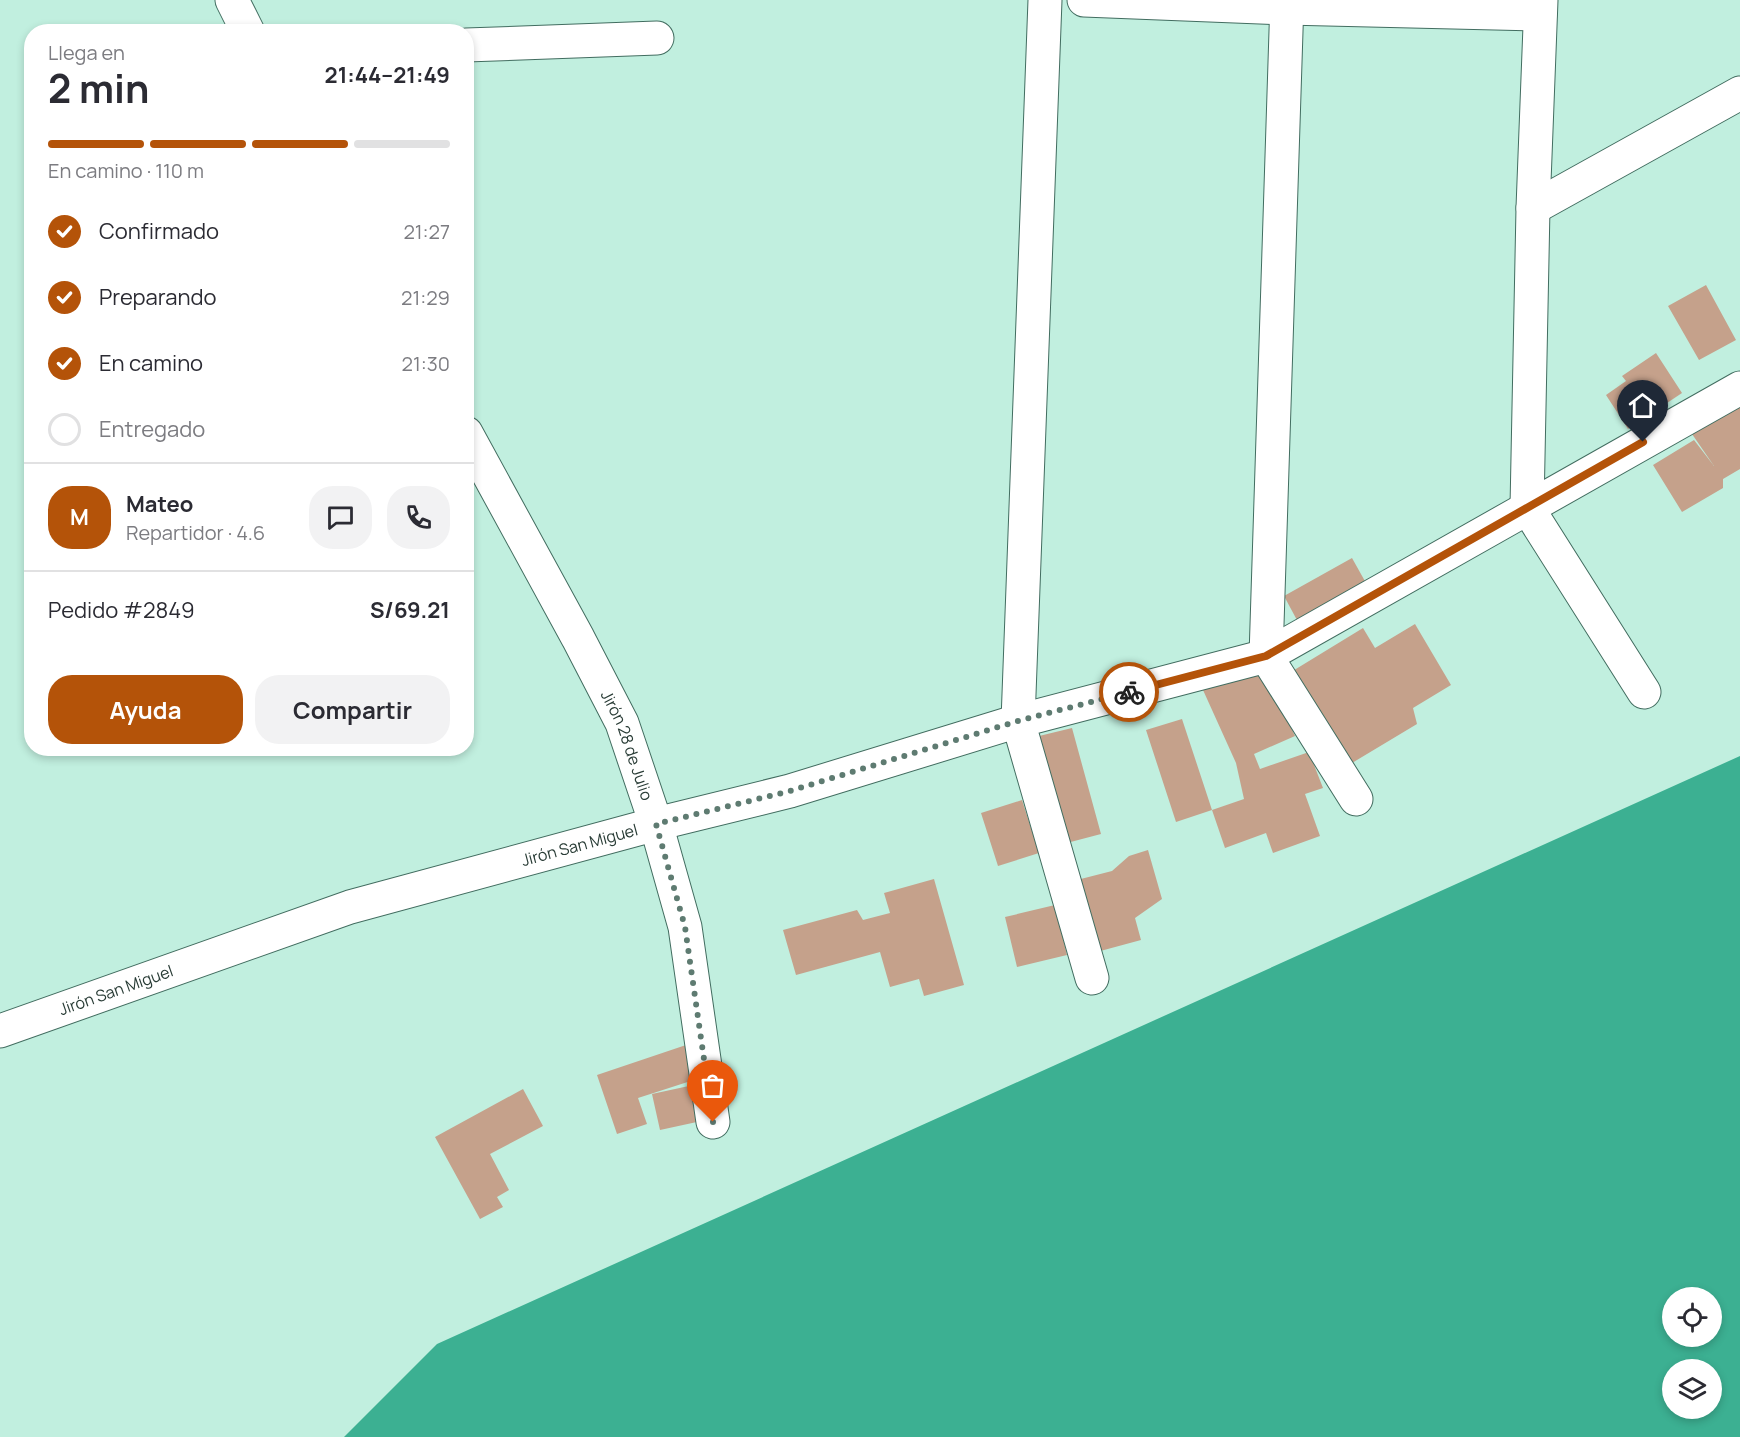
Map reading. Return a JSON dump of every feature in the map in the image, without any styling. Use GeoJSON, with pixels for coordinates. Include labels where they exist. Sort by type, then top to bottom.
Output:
{"type":"FeatureCollection","features":[{"type":"Feature","properties":{"kind":"street"},"geometry":{"type":"LineString","coordinates":[[232,0],[244,24]]}},
{"type":"Feature","properties":{"kind":"street"},"geometry":{"type":"LineString","coordinates":[[1045,0],[1018,721],[1092,978]]}},
{"type":"Feature","properties":{"kind":"street"},"geometry":{"type":"LineString","coordinates":[[1084,0],[1541,7],[1533,208],[1527,507],[1644,692]]}},
{"type":"Feature","properties":{"kind":"street"},"geometry":{"type":"LineString","coordinates":[[1287,4],[1266,656],[1356,799]]}},
{"type":"Feature","properties":{"kind":"street"},"geometry":{"type":"LineString","coordinates":[[474,45],[657,38]]}},
{"type":"Feature","properties":{"kind":"street"},"geometry":{"type":"LineString","coordinates":[[1533,208],[1740,93]]}},
{"type":"Feature","properties":{"kind":"street","name":"Jirón San Miguel"},"geometry":{"type":"LineString","coordinates":[[0,1031],[350,907],[656,824],[790,791],[1018,721],[1266,656],[1740,388]]}},
{"type":"Feature","properties":{"kind":"street","name":"Jirón 28 de Julio"},"geometry":{"type":"LineString","coordinates":[[474,448],[622,723],[656,824],[685,927],[713,1122]]}},
{"type":"Feature","properties":{"kind":"shaded area"},"geometry":{"type":"Polygon","coordinates":[[[1740,756],[1740,1437],[344,1437],[437,1344],[1740,756]]]}},
{"type":"Feature","properties":{"kind":"building"},"geometry":{"type":"Polygon","coordinates":[[[1706,285],[1736,340],[1699,360],[1668,306],[1706,285]]]}},
{"type":"Feature","properties":{"kind":"building"},"geometry":{"type":"Polygon","coordinates":[[[1656,353],[1682,393],[1628,429],[1606,395],[1626,381],[1622,376],[1656,353]]]}},
{"type":"Feature","properties":{"kind":"building"},"geometry":{"type":"Polygon","coordinates":[[[1740,400],[1740,469],[1723,479],[1723,488],[1682,512],[1653,465],[1694,440],[1714,466],[1692,434],[1740,400]]]}},
{"type":"Feature","properties":{"kind":"building"},"geometry":{"type":"Polygon","coordinates":[[[1352,558],[1366,583],[1298,622],[1284,596],[1352,558]]]}},
{"type":"Feature","properties":{"kind":"building"},"geometry":{"type":"Polygon","coordinates":[[[1415,624],[1451,685],[1413,708],[1417,724],[1347,766],[1291,672],[1363,628],[1375,648],[1415,624]]]}},
{"type":"Feature","properties":{"kind":"building"},"geometry":{"type":"Polygon","coordinates":[[[1262,664],[1295,736],[1254,754],[1260,769],[1309,752],[1323,788],[1305,794],[1320,836],[1273,853],[1266,833],[1225,848],[1212,810],[1244,799],[1236,763],[1203,690],[1262,664]]]}},
{"type":"Feature","properties":{"kind":"building"},"geometry":{"type":"Polygon","coordinates":[[[1182,719],[1212,810],[1176,822],[1146,730],[1182,719]]]}},
{"type":"Feature","properties":{"kind":"building"},"geometry":{"type":"Polygon","coordinates":[[[1072,728],[1101,834],[1063,844],[1035,737],[1072,728]]]}},
{"type":"Feature","properties":{"kind":"building"},"geometry":{"type":"Polygon","coordinates":[[[1022,800],[1039,853],[998,866],[981,813],[1022,800]]]}},
{"type":"Feature","properties":{"kind":"building"},"geometry":{"type":"Polygon","coordinates":[[[1148,850],[1162,899],[1135,918],[1141,940],[1093,953],[1073,881],[1112,871],[1129,856],[1148,850]]]}},
{"type":"Feature","properties":{"kind":"building"},"geometry":{"type":"Polygon","coordinates":[[[934,879],[964,985],[924,996],[919,979],[890,987],[880,952],[796,975],[783,930],[857,910],[863,920],[890,913],[884,893],[934,879]]]}},
{"type":"Feature","properties":{"kind":"building"},"geometry":{"type":"Polygon","coordinates":[[[1055,905],[1067,955],[1017,967],[1005,917],[1055,905]]]}},
{"type":"Feature","properties":{"kind":"building"},"geometry":{"type":"Polygon","coordinates":[[[689,1044],[700,1078],[638,1098],[647,1124],[617,1134],[597,1075],[689,1044]]]}},
{"type":"Feature","properties":{"kind":"building"},"geometry":{"type":"Polygon","coordinates":[[[698,1084],[706,1120],[660,1130],[652,1094],[698,1084]]]}},
{"type":"Feature","properties":{"kind":"building"},"geometry":{"type":"Polygon","coordinates":[[[523,1089],[543,1126],[490,1154],[509,1190],[497,1197],[503,1207],[480,1219],[435,1137],[523,1089]]]}},
{"type":"Feature","properties":{"kind":"way so far"},"geometry":{"type":"LineString","coordinates":[[713,1122],[685,927],[656,824],[790,791],[1018,721],[1129,692]]}},
{"type":"Feature","properties":{"kind":"route"},"geometry":{"type":"LineString","coordinates":[[1129,692],[1266,656],[1643,442]]}}]}
